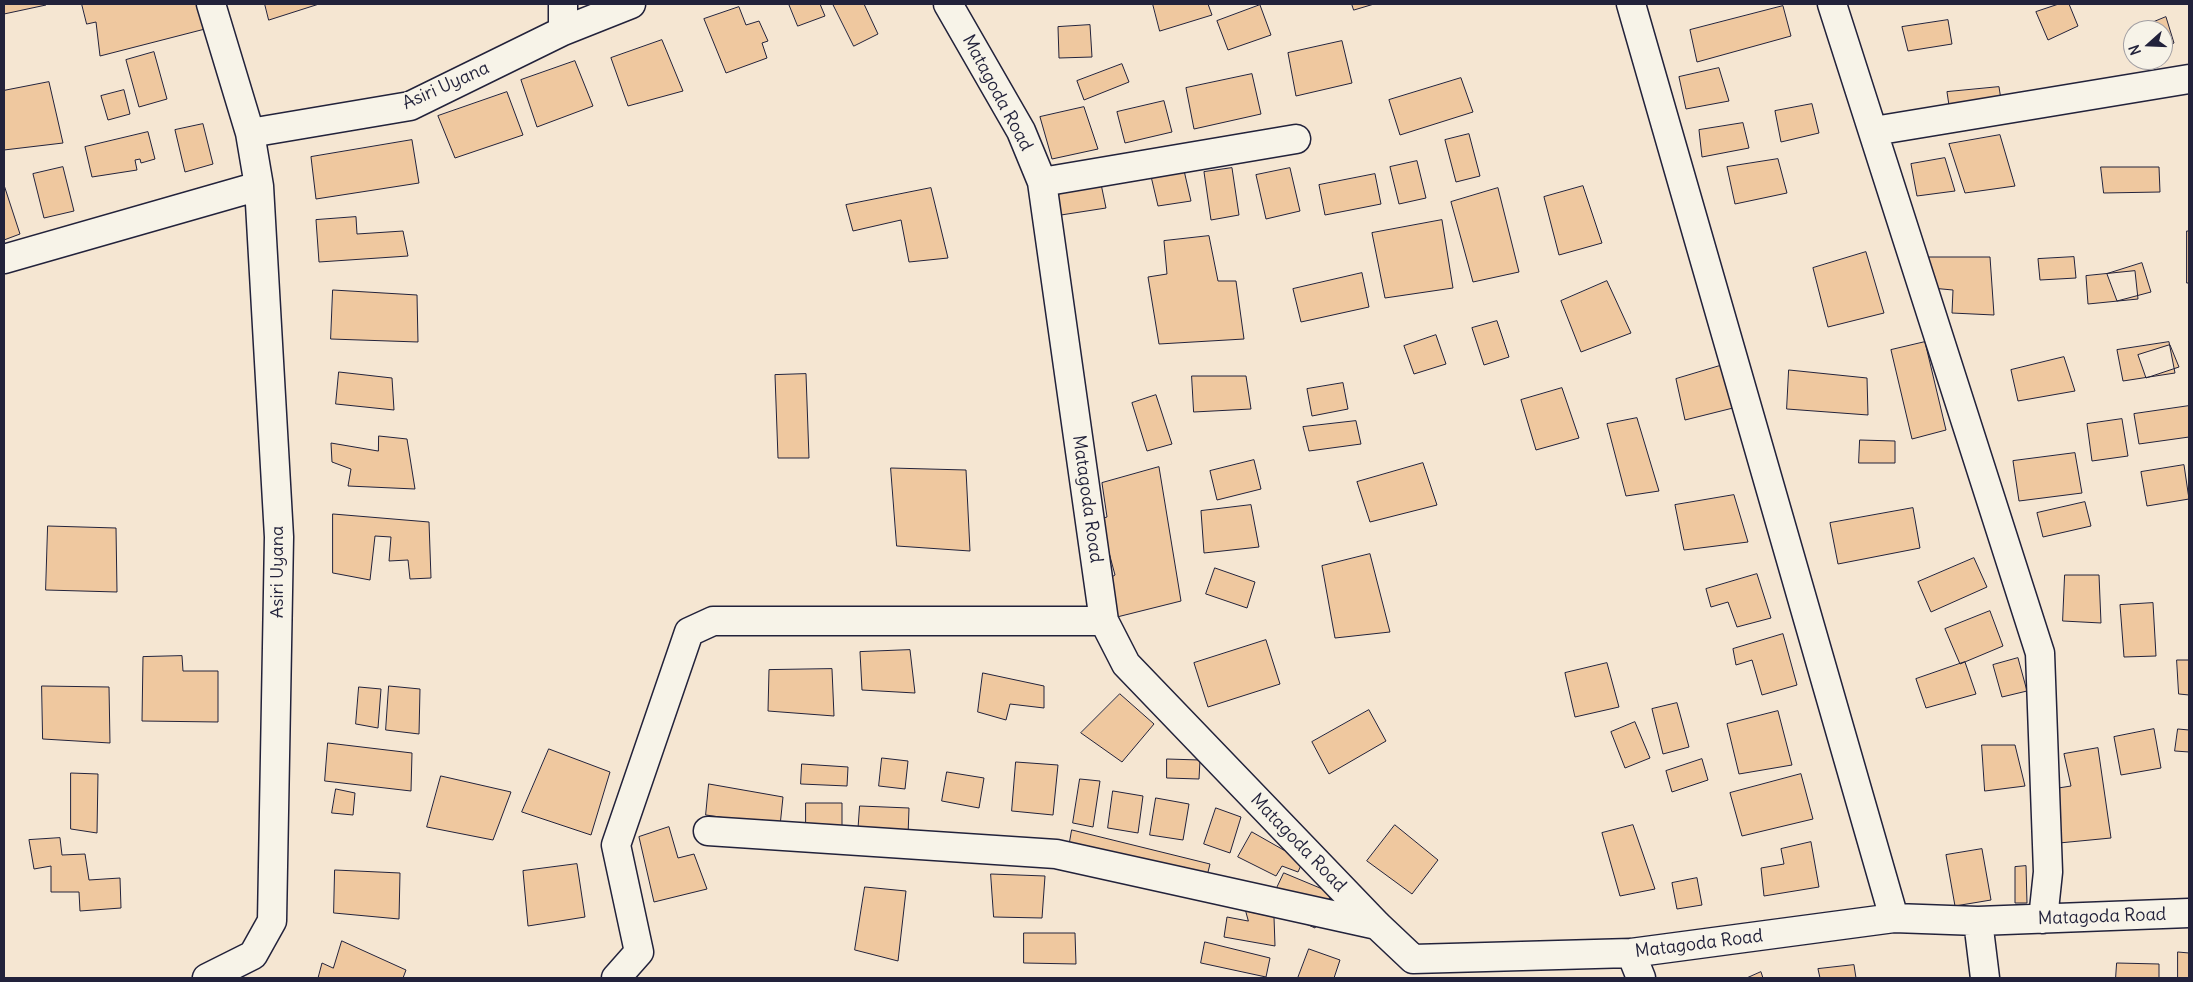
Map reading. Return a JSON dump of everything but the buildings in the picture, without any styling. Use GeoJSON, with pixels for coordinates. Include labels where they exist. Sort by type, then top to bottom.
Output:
{"type":"FeatureCollection","features":[{"type":"Feature","properties":{"kind":"street","name":"Asiri Uyana"},"geometry":{"type":"LineString","coordinates":[[207,978],[254,955],[272,920],[279,537],[259,186],[250,133],[211,4]]}},
{"type":"Feature","properties":{"kind":"street"},"geometry":{"type":"LineString","coordinates":[[562,4],[563,31]]}},
{"type":"Feature","properties":{"kind":"street","name":"Asiri Uyana"},"geometry":{"type":"LineString","coordinates":[[250,133],[410,106],[563,31],[631,4]]}},
{"type":"Feature","properties":{"kind":"street","name":"Matagoda Road"},"geometry":{"type":"LineString","coordinates":[[948,4],[1021,131],[1042,182],[1104,621],[1126,664],[1377,925],[1405,969],[1631,953],[1894,918],[1978,921],[2189,913]]}},
{"type":"Feature","properties":{"kind":"street"},"geometry":{"type":"LineString","coordinates":[[1631,4],[1894,918]]}},
{"type":"Feature","properties":{"kind":"street"},"geometry":{"type":"LineString","coordinates":[[1832,4],[2040,654],[2048,872],[2043,919]]}},
{"type":"Feature","properties":{"kind":"street"},"geometry":{"type":"LineString","coordinates":[[1874,131],[2189,79]]}},
{"type":"Feature","properties":{"kind":"street"},"geometry":{"type":"LineString","coordinates":[[1042,182],[1296,138]]}},
{"type":"Feature","properties":{"kind":"street"},"geometry":{"type":"LineString","coordinates":[[4,260],[259,186]]}},
{"type":"Feature","properties":{"kind":"street"},"geometry":{"type":"LineString","coordinates":[[616,978],[639,952],[616,845],[689,632],[713,621],[1104,621]]}},
{"type":"Feature","properties":{"kind":"street"},"geometry":{"type":"LineString","coordinates":[[708,831],[1056,854],[1377,925]]}},
{"type":"Feature","properties":{"kind":"street"},"geometry":{"type":"LineString","coordinates":[[1978,921],[1986,978]]}},
{"type":"Feature","properties":{"kind":"street"},"geometry":{"type":"LineString","coordinates":[[1631,953],[1641,978]]}}]}
